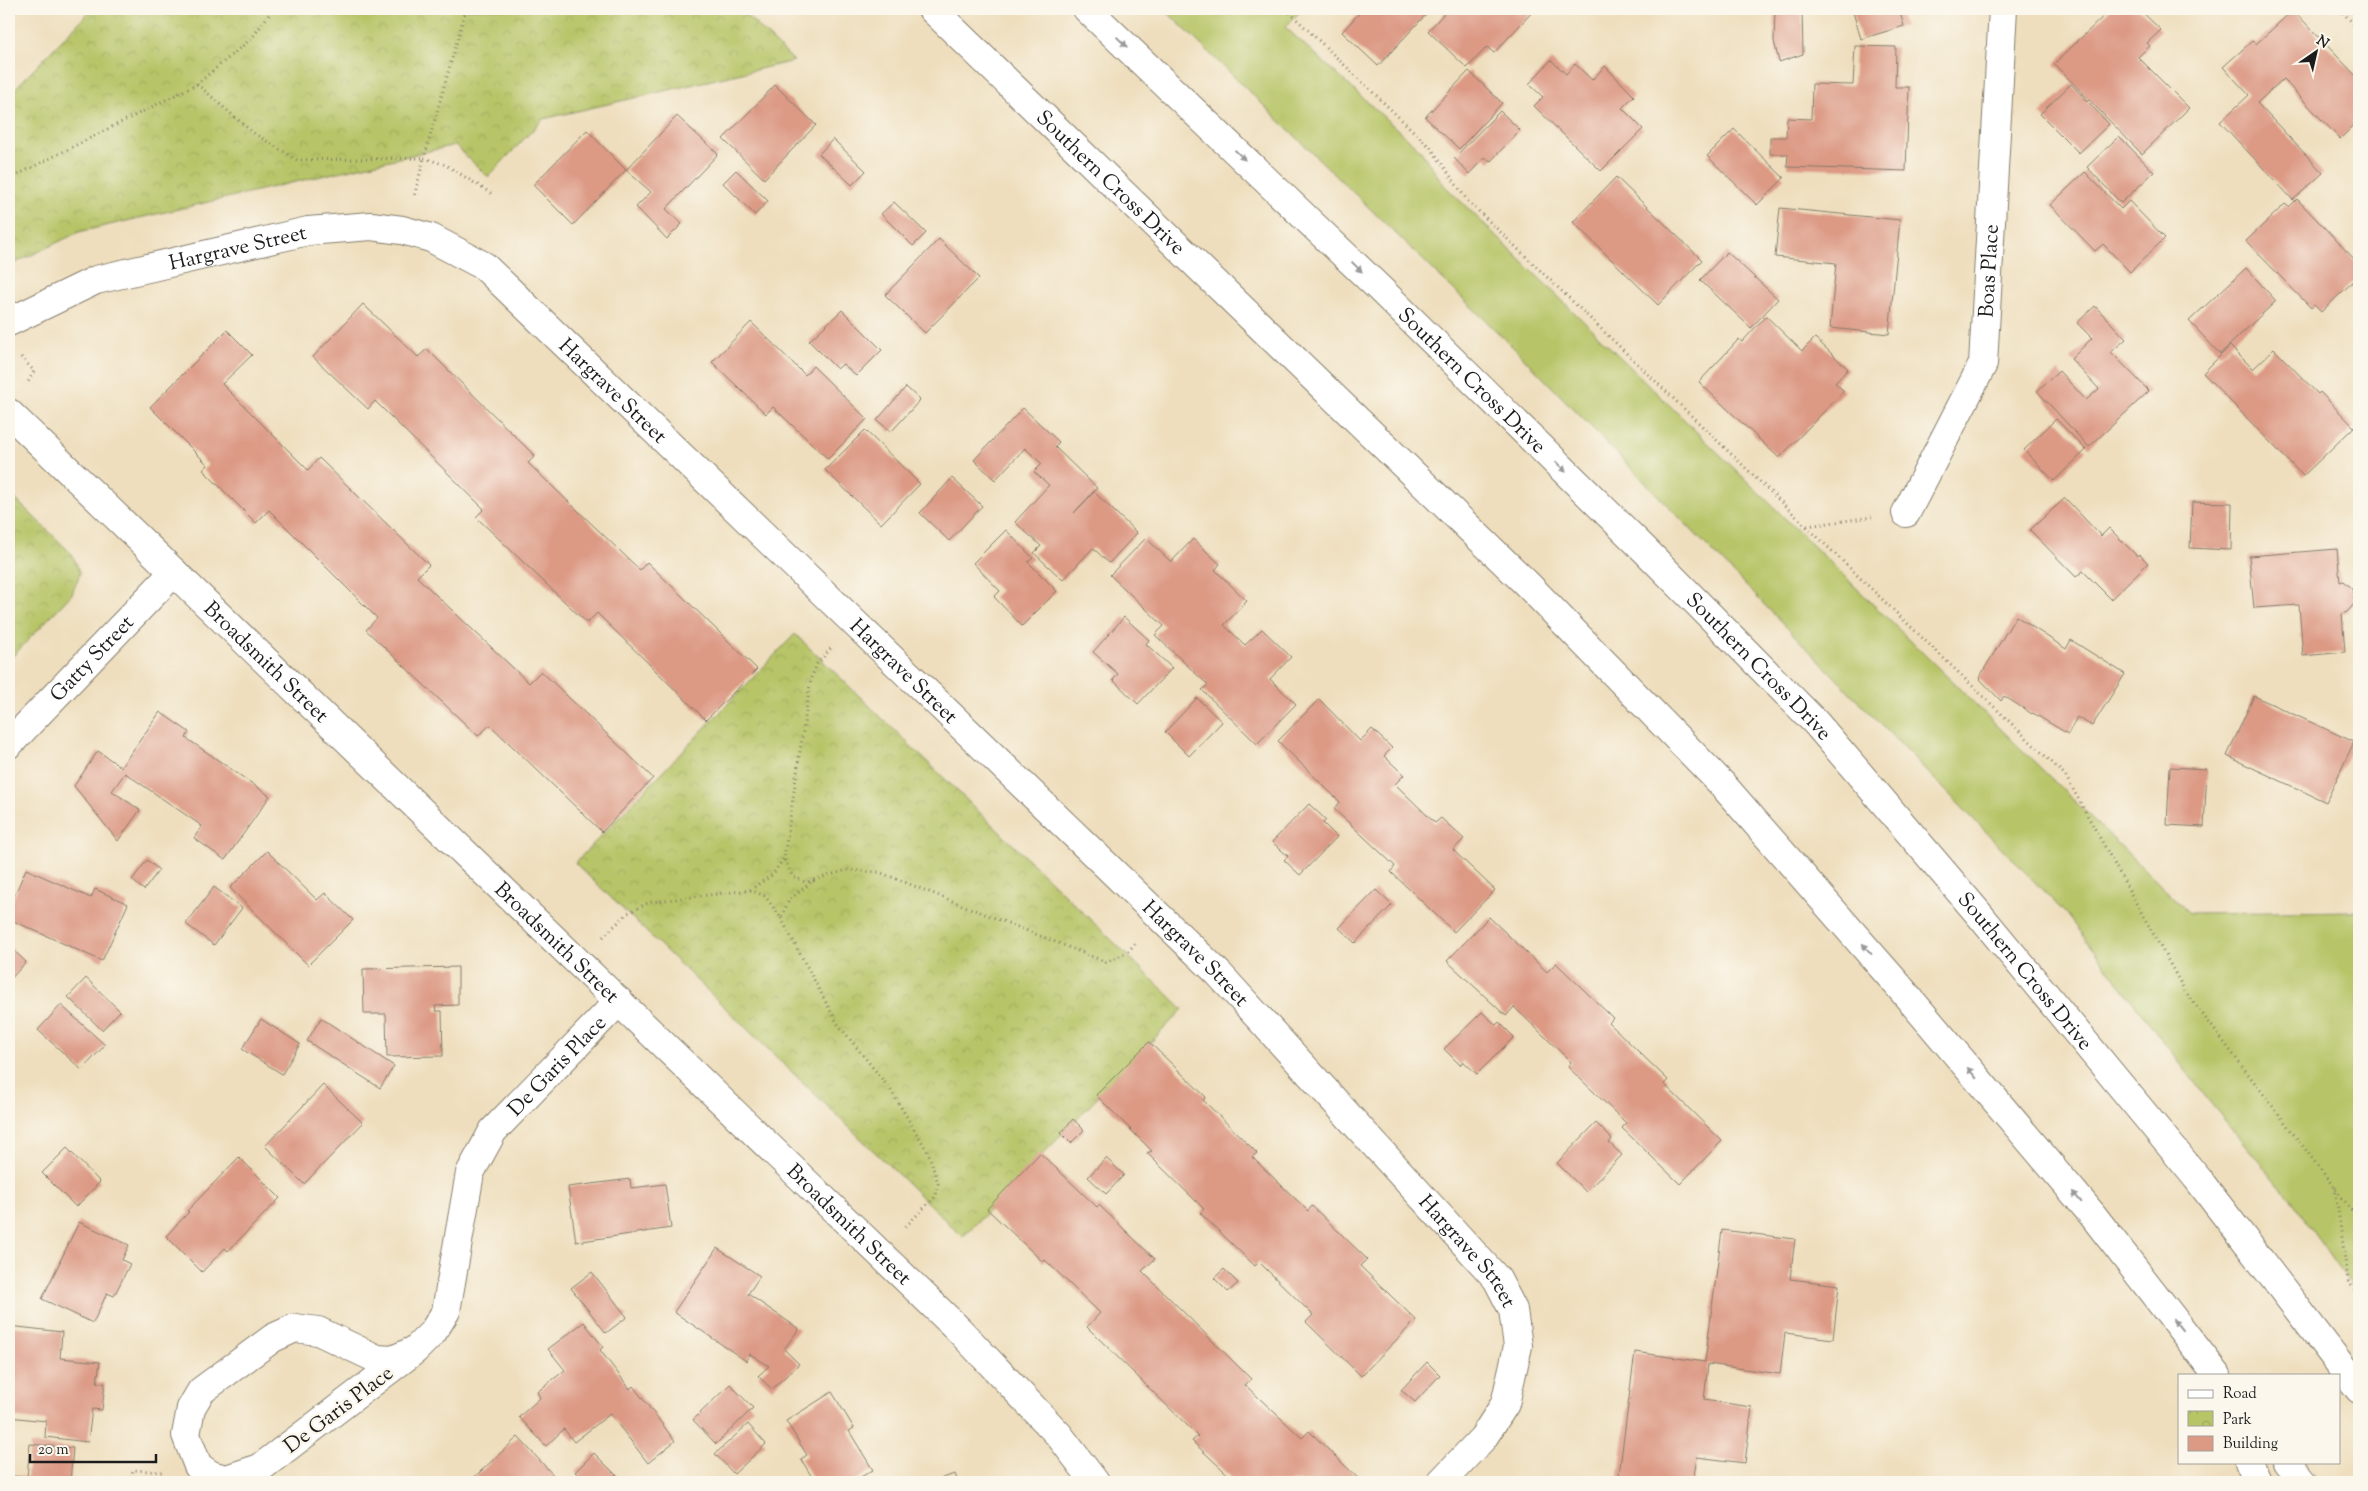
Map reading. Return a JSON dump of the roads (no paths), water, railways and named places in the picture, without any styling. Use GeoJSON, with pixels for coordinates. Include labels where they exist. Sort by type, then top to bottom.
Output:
{"type":"FeatureCollection","features":[{"type":"Feature","properties":{"kind":"street","name":"Southern Cross Drive"},"geometry":{"type":"LineString","coordinates":[[932,9],[1528,585],[1721,783],[1897,984],[2085,1206],[2212,1371]]}},
{"type":"Feature","properties":{"kind":"street","name":"Southern Cross Drive"},"geometry":{"type":"LineString","coordinates":[[1087,9],[1380,289],[1638,543],[1816,723],[1978,913],[2198,1178],[2359,1390]]}},
{"type":"Feature","properties":{"kind":"street","name":"Boas Place"},"geometry":{"type":"LineString","coordinates":[[1906,513],[1983,364],[2003,9]]}},
{"type":"Feature","properties":{"kind":"street","name":"Hargrave Street"},"geometry":{"type":"LineString","coordinates":[[9,322],[96,280],[308,231],[371,226],[407,232],[431,238],[484,266],[1219,974],[1497,1279],[1513,1310],[1518,1346],[1505,1404],[1483,1438],[1441,1482]]}},
{"type":"Feature","properties":{"kind":"street","name":"Broadsmith Street"},"geometry":{"type":"LineString","coordinates":[[9,413],[958,1329],[1045,1421],[1095,1482]]}},
{"type":"Feature","properties":{"kind":"street","name":"Gatty Street"},"geometry":{"type":"LineString","coordinates":[[9,744],[174,572]]}},
{"type":"Feature","properties":{"kind":"street","name":"De Garis Place"},"geometry":{"type":"LineString","coordinates":[[415,1350],[393,1360],[377,1359],[318,1331],[296,1328],[273,1338],[202,1391],[192,1408],[186,1435],[198,1466],[211,1475],[226,1479],[260,1468],[415,1350],[433,1332],[446,1311],[470,1173],[493,1131],[619,1001]]}},
{"type":"Feature","properties":{"kind":"street"},"geometry":{"type":"LineString","coordinates":[[2250,1464],[2258,1482]]}},
{"type":"Feature","properties":{"kind":"street"},"geometry":{"type":"LineString","coordinates":[[2289,1464],[2303,1482]]}}]}
